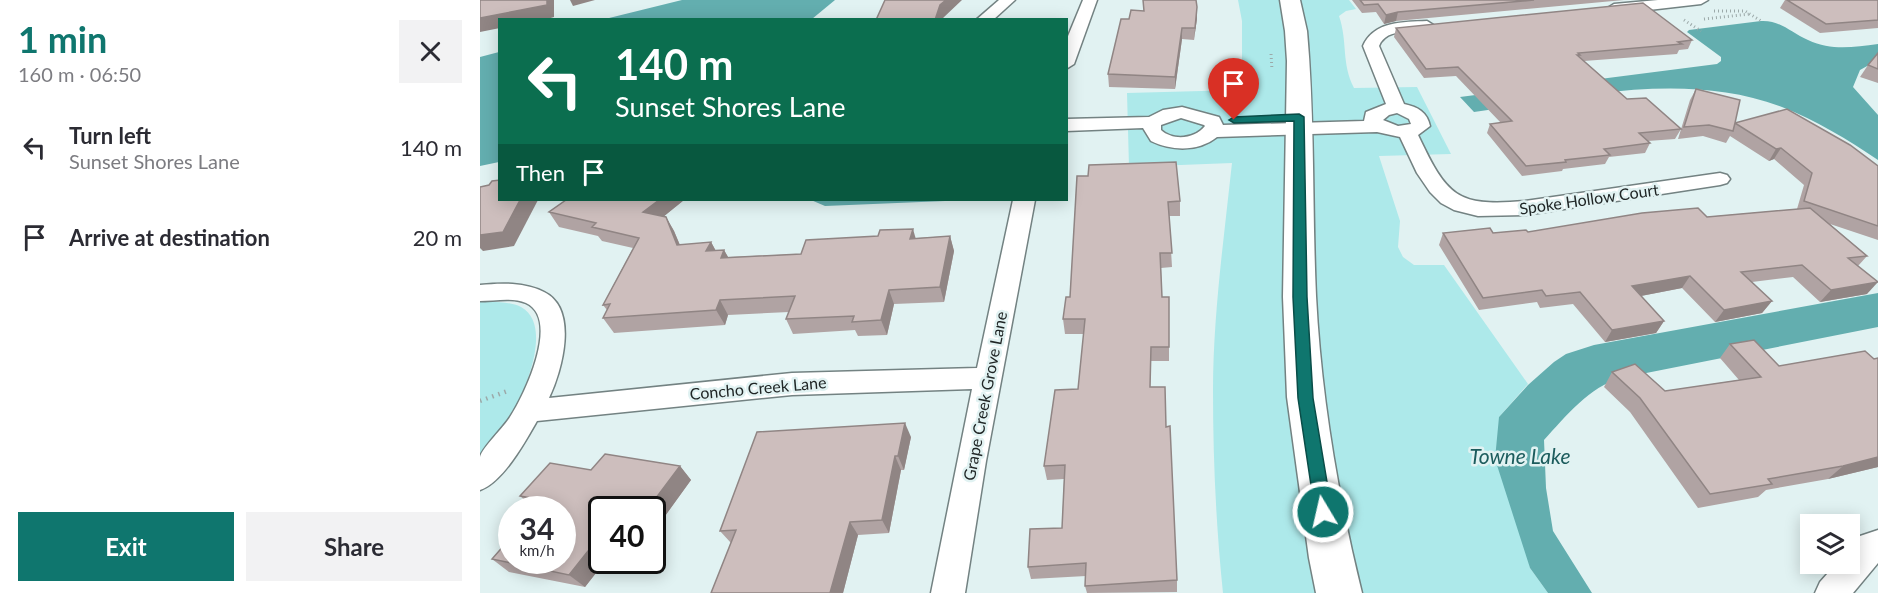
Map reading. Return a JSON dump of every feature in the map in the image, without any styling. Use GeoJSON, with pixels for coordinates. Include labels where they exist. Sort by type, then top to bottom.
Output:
{"type":"FeatureCollection","features":[{"type":"Feature","properties":{"kind":"street"},"geometry":{"type":"LineString","coordinates":[[985,18],[1008,0]]}},
{"type":"Feature","properties":{"kind":"street"},"geometry":{"type":"LineString","coordinates":[[1068,59],[1090,0]]}},
{"type":"Feature","properties":{"kind":"street"},"geometry":{"type":"LineString","coordinates":[[1290,0],[1296,31],[1300,297],[1306,398],[1331,558],[1339,593]]}},
{"type":"Feature","properties":{"kind":"street"},"geometry":{"type":"LineString","coordinates":[[1601,11],[1704,6]]}},
{"type":"Feature","properties":{"kind":"street"},"geometry":{"type":"LineString","coordinates":[[1068,136],[1152,128],[1169,114],[1182,112],[1212,126],[1376,121],[1407,133],[1417,130],[1421,126],[1421,120],[1415,114],[1397,108],[1371,46],[1372,38],[1379,33],[1396,28],[1442,24]]}},
{"type":"Feature","properties":{"kind":"street"},"geometry":{"type":"LineString","coordinates":[[1376,121],[1397,108]]}},
{"type":"Feature","properties":{"kind":"street"},"geometry":{"type":"LineString","coordinates":[[1068,125],[1152,128],[1161,139],[1183,142],[1206,138],[1212,126]]}},
{"type":"Feature","properties":{"kind":"street","name":"Spoke Hollow Court"},"geometry":{"type":"LineString","coordinates":[[1407,133],[1426,174],[1439,192],[1457,205],[1477,210],[1497,212],[1720,179]]}},
{"type":"Feature","properties":{"kind":"street","name":"Grape Creek Grove Lane"},"geometry":{"type":"LineString","coordinates":[[948,593],[1024,201]]}},
{"type":"Feature","properties":{"kind":"street"},"geometry":{"type":"LineString","coordinates":[[480,293],[521,294],[541,301],[547,308],[551,319],[553,339],[549,365],[528,411],[503,451],[480,477]]}},
{"type":"Feature","properties":{"kind":"street","name":"Concho Creek Lane"},"geometry":{"type":"LineString","coordinates":[[528,411],[792,384],[989,378]]}},
{"type":"Feature","properties":{"kind":"street"},"geometry":{"type":"LineString","coordinates":[[1832,593],[1871,547],[1878,545]]}},
{"type":"Feature","properties":{"kind":"path"},"geometry":{"type":"LineString","coordinates":[[1704,6],[1743,11],[1761,21]]}},
{"type":"Feature","properties":{"kind":"path"},"geometry":{"type":"LineString","coordinates":[[1685,21],[1750,14]]}},
{"type":"Feature","properties":{"kind":"path"},"geometry":{"type":"LineString","coordinates":[[1696,28],[1701,31]]}},
{"type":"Feature","properties":{"kind":"shaded area"},"geometry":{"type":"Polygon","coordinates":[[[1238,0],[1349,0],[1356,9],[1346,11],[1339,16],[1347,70],[1354,88],[1417,87],[1451,154],[1379,156],[1400,221],[1398,247],[1403,257],[1414,265],[1444,265],[1528,384],[1499,417],[1530,568],[1548,593],[1223,593],[1214,467],[1213,362],[1232,163],[1129,167],[1127,93],[1239,90],[1238,69],[1242,63],[1242,21],[1238,0]]]}},
{"type":"Feature","properties":{"kind":"shaded area"},"geometry":{"type":"Polygon","coordinates":[[[480,302],[506,303],[521,307],[530,315],[535,326],[536,339],[535,353],[522,394],[480,457],[480,302]]]}},
{"type":"Feature","properties":{"kind":"water"},"geometry":{"type":"Polygon","coordinates":[[[682,0],[835,0],[813,18],[609,18],[682,0]]]}},
{"type":"Feature","properties":{"kind":"water"},"geometry":{"type":"Polygon","coordinates":[[[1761,21],[1780,25],[1808,40],[1826,46],[1878,44],[1878,60],[1860,70],[1853,87],[1878,115],[1878,160],[1832,131],[1782,107],[1744,96],[1706,90],[1629,90],[1474,112],[1460,97],[1717,64],[1721,61],[1721,57],[1687,32],[1689,30],[1761,21]]]}},
{"type":"Feature","properties":{"kind":"water"},"geometry":{"type":"Polygon","coordinates":[[[498,52],[498,162],[480,166],[480,57],[498,52]]]}},
{"type":"Feature","properties":{"kind":"water"},"geometry":{"type":"Polygon","coordinates":[[[813,201],[945,201],[825,206],[813,201]]]}},
{"type":"Feature","properties":{"kind":"water","name":"Towne Lake"},"geometry":{"type":"Polygon","coordinates":[[[1878,293],[1878,327],[1621,378],[1609,382],[1579,403],[1544,440],[1546,488],[1553,531],[1592,593],[1548,593],[1530,568],[1495,459],[1499,417],[1528,385],[1566,354],[1594,345],[1878,293]]]}},
{"type":"Feature","properties":{"kind":"building"},"geometry":{"type":"Polygon","coordinates":[[[480,0],[547,0],[547,5],[480,18],[480,0]]]}},
{"type":"Feature","properties":{"kind":"building"},"geometry":{"type":"Polygon","coordinates":[[[885,0],[946,0],[940,5],[936,18],[877,18],[885,0]]]}},
{"type":"Feature","properties":{"kind":"building"},"geometry":{"type":"Polygon","coordinates":[[[1143,0],[1196,0],[1195,28],[1182,28],[1175,77],[1108,74],[1121,19],[1129,19],[1131,10],[1144,11],[1143,0]]]}},
{"type":"Feature","properties":{"kind":"building"},"geometry":{"type":"Polygon","coordinates":[[[1360,0],[1534,0],[1386,15],[1378,4],[1364,5],[1360,0]]]}},
{"type":"Feature","properties":{"kind":"building"},"geometry":{"type":"Polygon","coordinates":[[[1787,0],[1878,0],[1878,20],[1826,24],[1787,0]]]}},
{"type":"Feature","properties":{"kind":"building"},"geometry":{"type":"Polygon","coordinates":[[[1643,3],[1692,40],[1678,42],[1682,44],[1578,53],[1580,55],[1577,55],[1627,99],[1646,98],[1681,129],[1639,133],[1650,143],[1604,149],[1610,155],[1565,160],[1566,162],[1526,166],[1490,124],[1512,121],[1458,67],[1426,69],[1396,28],[1643,3]]]}},
{"type":"Feature","properties":{"kind":"building"},"geometry":{"type":"Polygon","coordinates":[[[1878,53],[1878,69],[1868,65],[1878,53]]]}},
{"type":"Feature","properties":{"kind":"building"},"geometry":{"type":"Polygon","coordinates":[[[1696,89],[1740,100],[1733,131],[1709,125],[1684,127],[1696,89]]]}},
{"type":"Feature","properties":{"kind":"building"},"geometry":{"type":"Polygon","coordinates":[[[1787,109],[1850,145],[1878,166],[1878,226],[1804,201],[1812,173],[1781,148],[1776,149],[1735,123],[1787,109]]]}},
{"type":"Feature","properties":{"kind":"building"},"geometry":{"type":"Polygon","coordinates":[[[1176,162],[1180,201],[1168,202],[1172,253],[1160,253],[1162,297],[1169,297],[1169,347],[1151,347],[1150,387],[1165,387],[1166,427],[1170,426],[1177,580],[1085,586],[1086,563],[1028,567],[1030,529],[1062,528],[1065,465],[1044,466],[1055,390],[1078,389],[1085,319],[1063,319],[1066,297],[1070,297],[1077,176],[1088,176],[1089,165],[1176,162]]]}},
{"type":"Feature","properties":{"kind":"building"},"geometry":{"type":"Polygon","coordinates":[[[498,180],[498,201],[519,201],[503,232],[480,235],[480,187],[489,185],[492,181],[498,180]]]}},
{"type":"Feature","properties":{"kind":"building"},"geometry":{"type":"Polygon","coordinates":[[[565,201],[658,201],[643,212],[666,217],[677,245],[711,242],[706,251],[724,250],[721,258],[801,254],[806,240],[878,236],[880,230],[913,229],[910,239],[950,236],[940,287],[889,290],[881,320],[852,322],[854,316],[786,319],[795,296],[720,300],[716,310],[603,318],[610,304],[603,305],[639,238],[592,227],[596,223],[549,212],[565,201]]]}},
{"type":"Feature","properties":{"kind":"building"},"geometry":{"type":"Polygon","coordinates":[[[1698,208],[1707,217],[1810,208],[1867,256],[1848,258],[1878,282],[1831,290],[1802,265],[1741,272],[1772,301],[1724,310],[1690,276],[1632,286],[1664,321],[1612,330],[1580,292],[1546,296],[1542,290],[1483,298],[1443,233],[1490,228],[1493,233],[1526,230],[1528,232],[1642,213],[1698,208]]]}},
{"type":"Feature","properties":{"kind":"building"},"geometry":{"type":"Polygon","coordinates":[[[1754,340],[1779,366],[1865,351],[1874,359],[1878,358],[1878,457],[1843,466],[1768,479],[1772,484],[1710,494],[1640,398],[1612,372],[1635,364],[1665,391],[1761,377],[1730,344],[1754,340]]]}},
{"type":"Feature","properties":{"kind":"building"},"geometry":{"type":"Polygon","coordinates":[[[905,423],[898,456],[895,456],[882,520],[850,522],[830,593],[711,593],[736,530],[720,531],[757,432],[905,423]]]}},
{"type":"Feature","properties":{"kind":"building"},"geometry":{"type":"Polygon","coordinates":[[[605,454],[680,466],[658,496],[588,496],[588,551],[576,566],[576,496],[520,496],[550,463],[591,470],[605,454]]]}},
{"type":"Feature","properties":{"kind":"building"},"geometry":{"type":"Polygon","coordinates":[[[498,552],[498,560],[492,559],[498,552]]]}},
{"type":"Feature","properties":{"kind":"route"},"geometry":{"type":"LineString","coordinates":[[1234,120],[1299,117],[1300,297],[1306,398],[1323,512]]}}]}
